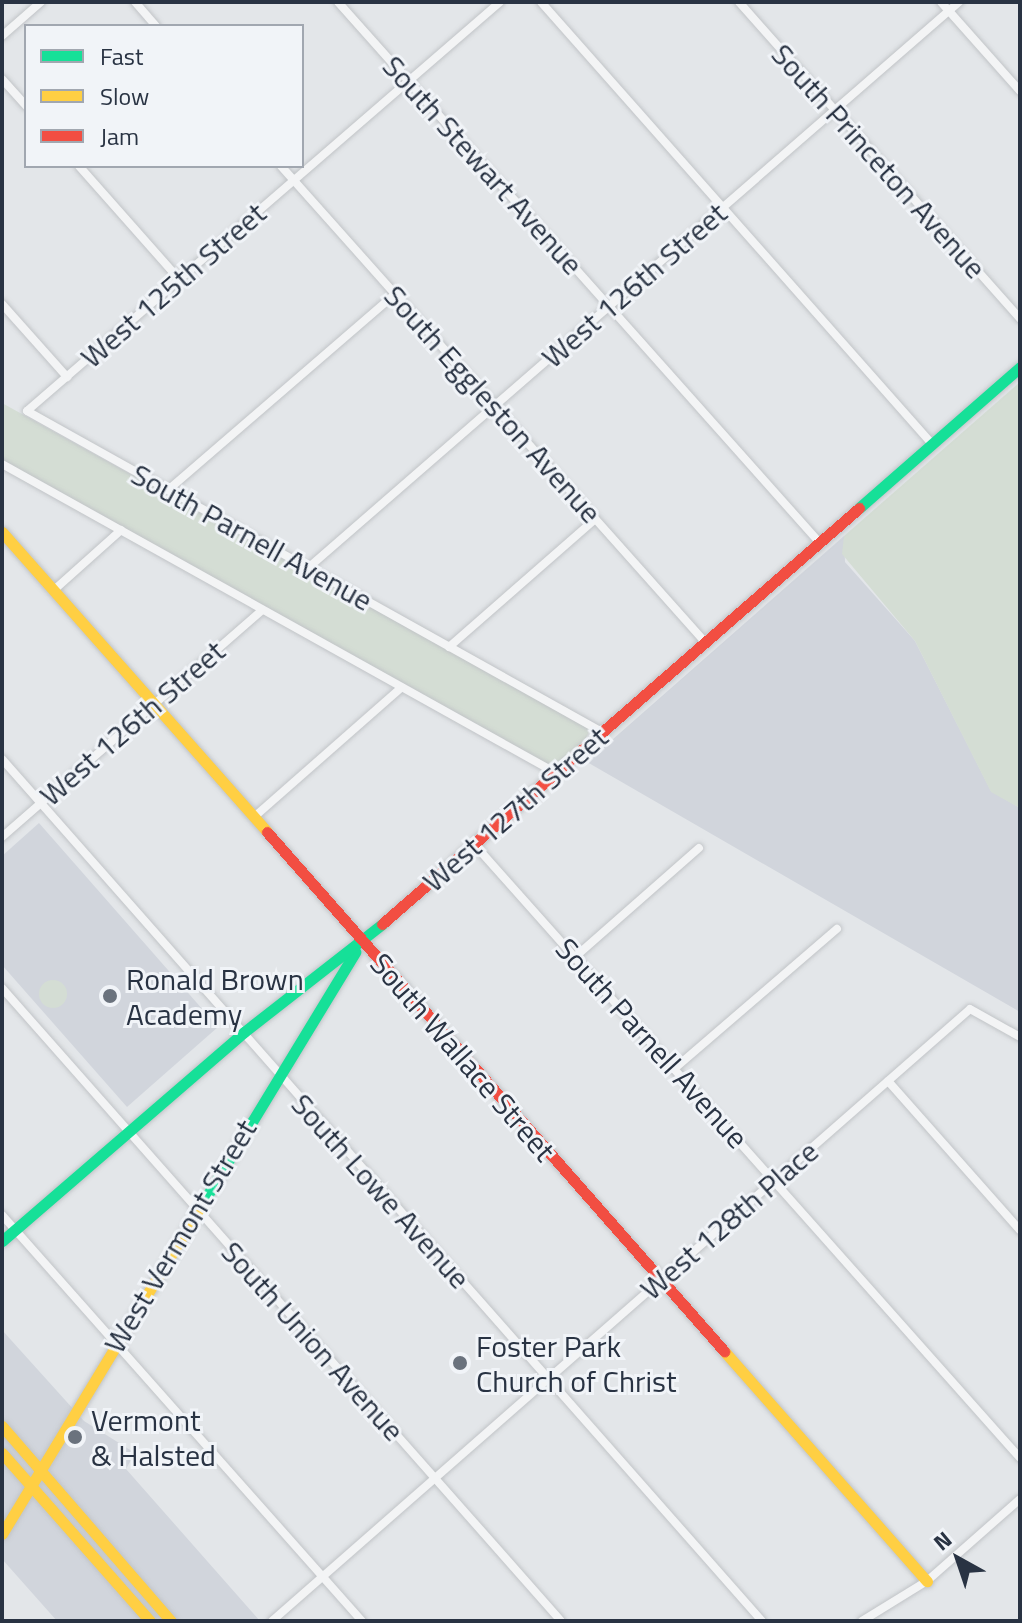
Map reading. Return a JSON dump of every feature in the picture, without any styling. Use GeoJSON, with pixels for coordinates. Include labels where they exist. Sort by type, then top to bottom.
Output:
{"type":"FeatureCollection","features":[{"type":"Feature","properties":{"kind":"street"},"geometry":{"type":"LineString","coordinates":[[2,36],[41,2]]}},
{"type":"Feature","properties":{"kind":"street"},"geometry":{"type":"LineString","coordinates":[[135,2],[154,24]]}},
{"type":"Feature","properties":{"kind":"street","name":"South Stewart Avenue"},"geometry":{"type":"LineString","coordinates":[[338,2],[819,542]]}},
{"type":"Feature","properties":{"kind":"street","name":"West 125th Street"},"geometry":{"type":"LineString","coordinates":[[27,411],[500,2]]}},
{"type":"Feature","properties":{"kind":"street"},"geometry":{"type":"LineString","coordinates":[[541,2],[932,444]]}},
{"type":"Feature","properties":{"kind":"street","name":"South Princeton Avenue"},"geometry":{"type":"LineString","coordinates":[[739,2],[1020,319]]}},
{"type":"Feature","properties":{"kind":"street"},"geometry":{"type":"LineString","coordinates":[[941,2],[1020,91]]}},
{"type":"Feature","properties":{"kind":"street","name":"West 126th Street"},"geometry":{"type":"LineString","coordinates":[[308,568],[959,2]]}},
{"type":"Feature","properties":{"kind":"street"},"geometry":{"type":"LineString","coordinates":[[2,79],[24,104]]}},
{"type":"Feature","properties":{"kind":"street"},"geometry":{"type":"LineString","coordinates":[[81,168],[179,279]]}},
{"type":"Feature","properties":{"kind":"street","name":"South Eggleston Avenue"},"geometry":{"type":"LineString","coordinates":[[283,168],[705,642]]}},
{"type":"Feature","properties":{"kind":"street"},"geometry":{"type":"LineString","coordinates":[[168,490],[395,294]]}},
{"type":"Feature","properties":{"kind":"street"},"geometry":{"type":"LineString","coordinates":[[2,304],[67,377]]}},
{"type":"Feature","properties":{"kind":"street","name":"West 127th Street"},"geometry":{"type":"LineString","coordinates":[[2,1241],[244,1032],[362,942],[1020,367]]}},
{"type":"Feature","properties":{"kind":"street","name":"South Parnell Avenue"},"geometry":{"type":"LineString","coordinates":[[27,411],[602,732]]}},
{"type":"Feature","properties":{"kind":"street","name":"South Parnell Avenue"},"geometry":{"type":"LineString","coordinates":[[2,464],[556,773]]}},
{"type":"Feature","properties":{"kind":"street"},"geometry":{"type":"LineString","coordinates":[[449,647],[595,519]]}},
{"type":"Feature","properties":{"kind":"street"},"geometry":{"type":"LineString","coordinates":[[54,590],[121,530]]}},
{"type":"Feature","properties":{"kind":"street","name":"South Wallace Street"},"geometry":{"type":"LineString","coordinates":[[2,532],[927,1581]]}},
{"type":"Feature","properties":{"kind":"street","name":"West 126th Street"},"geometry":{"type":"LineString","coordinates":[[2,837],[262,610]]}},
{"type":"Feature","properties":{"kind":"street"},"geometry":{"type":"LineString","coordinates":[[254,817],[401,688]]}},
{"type":"Feature","properties":{"kind":"street","name":"South Lowe Avenue"},"geometry":{"type":"LineString","coordinates":[[2,759],[762,1621]]}},
{"type":"Feature","properties":{"kind":"street","name":"South Parnell Avenue"},"geometry":{"type":"LineString","coordinates":[[474,844],[1020,1458]]}},
{"type":"Feature","properties":{"kind":"street"},"geometry":{"type":"LineString","coordinates":[[575,957],[699,848]]}},
{"type":"Feature","properties":{"kind":"street"},"geometry":{"type":"LineString","coordinates":[[674,1069],[837,929]]}},
{"type":"Feature","properties":{"kind":"street","name":"West Vermont Street"},"geometry":{"type":"LineString","coordinates":[[2,1534],[277,1074],[362,942]]}},
{"type":"Feature","properties":{"kind":"street","name":"South Union Avenue"},"geometry":{"type":"LineString","coordinates":[[2,988],[561,1621]]}},
{"type":"Feature","properties":{"kind":"street","name":"West 128th Place"},"geometry":{"type":"LineString","coordinates":[[272,1621],[970,1009],[1020,1037]]}},
{"type":"Feature","properties":{"kind":"street"},"geometry":{"type":"LineString","coordinates":[[888,1081],[1020,1230]]}},
{"type":"Feature","properties":{"kind":"street"},"geometry":{"type":"LineString","coordinates":[[2,1215],[362,1621]]}},
{"type":"Feature","properties":{"kind":"street"},"geometry":{"type":"LineString","coordinates":[[2,1426],[171,1621]]}},
{"type":"Feature","properties":{"kind":"street"},"geometry":{"type":"LineString","coordinates":[[2,1453],[150,1621]]}},
{"type":"Feature","properties":{"kind":"street"},"geometry":{"type":"LineString","coordinates":[[862,1621],[927,1581],[1020,1499]]}},
{"type":"Feature","properties":{"kind":"shaded area"},"geometry":{"type":"Polygon","coordinates":[[[1020,382],[1020,808],[991,792],[915,641],[842,554],[844,536],[1020,382]]]}},
{"type":"Feature","properties":{"kind":"shaded area"},"geometry":{"type":"Polygon","coordinates":[[[2,403],[591,729],[564,777],[2,465],[2,403]]]}},
{"type":"Feature","properties":{"kind":"shaded area"},"geometry":{"type":"Polygon","coordinates":[[[844,536],[845,562],[915,641],[991,791],[1020,808],[1020,1012],[587,762],[844,536]]]}},
{"type":"Feature","properties":{"kind":"shaded area","name":"Ronald Brown Academy"},"geometry":{"type":"Polygon","coordinates":[[[39,823],[218,1027],[127,1107],[2,965],[2,856],[39,823]]]}},
{"type":"Feature","properties":{"kind":"shaded area"},"geometry":{"type":"Polygon","coordinates":[[[53,980],[63,984],[67,994],[63,1004],[53,1008],[43,1004],[39,994],[43,984],[53,980]]]}},
{"type":"Feature","properties":{"kind":"shaded area"},"geometry":{"type":"Polygon","coordinates":[[[2,1330],[84,1421],[135,1453],[126,1469],[260,1621],[57,1621],[2,1559],[2,1330]]]}},
{"type":"Feature","properties":{"kind":"traffic: fast"},"geometry":{"type":"LineString","coordinates":[[859,508],[1020,367]]}},
{"type":"Feature","properties":{"kind":"traffic: fast"},"geometry":{"type":"LineString","coordinates":[[2,1241],[244,1032],[382,924]]}},
{"type":"Feature","properties":{"kind":"traffic: fast"},"geometry":{"type":"LineString","coordinates":[[199,1209],[355,952]]}},
{"type":"Feature","properties":{"kind":"traffic: slow"},"geometry":{"type":"LineString","coordinates":[[2,532],[267,832]]}},
{"type":"Feature","properties":{"kind":"traffic: slow"},"geometry":{"type":"LineString","coordinates":[[2,1534],[199,1209]]}},
{"type":"Feature","properties":{"kind":"traffic: slow"},"geometry":{"type":"LineString","coordinates":[[724,1351],[927,1581]]}},
{"type":"Feature","properties":{"kind":"traffic: slow"},"geometry":{"type":"LineString","coordinates":[[2,1426],[171,1621]]}},
{"type":"Feature","properties":{"kind":"traffic: slow"},"geometry":{"type":"LineString","coordinates":[[2,1453],[150,1621]]}},
{"type":"Feature","properties":{"kind":"traffic: jam"},"geometry":{"type":"LineString","coordinates":[[382,924],[859,508]]}},
{"type":"Feature","properties":{"kind":"traffic: jam"},"geometry":{"type":"LineString","coordinates":[[267,832],[724,1351]]}},
{"type":"Feature","properties":{"kind":"place","name":"Ronald Brown Academy"},"geometry":{"type":"Point","coordinates":[110,996]}},
{"type":"Feature","properties":{"kind":"place","name":"Foster Park Church of Christ"},"geometry":{"type":"Point","coordinates":[460,1363]}},
{"type":"Feature","properties":{"kind":"place","name":"Vermont & Halsted"},"geometry":{"type":"Point","coordinates":[75,1437]}}]}
